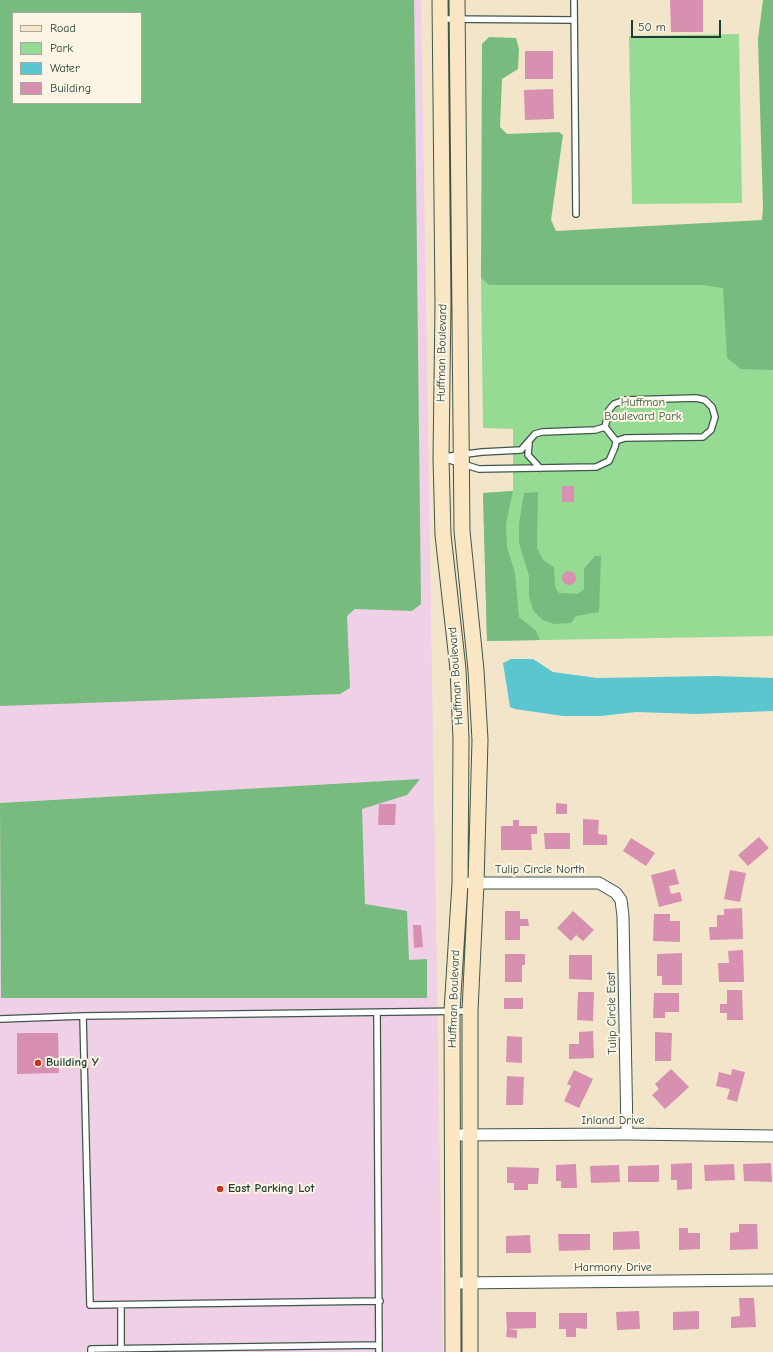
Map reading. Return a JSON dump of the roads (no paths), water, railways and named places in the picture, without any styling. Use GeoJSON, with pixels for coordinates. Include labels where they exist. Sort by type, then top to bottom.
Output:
{"type":"FeatureCollection","features":[{"type":"Feature","properties":{"kind":"street","name":"Huffman Boulevard"},"geometry":{"type":"LineString","coordinates":[[440,0],[443,304],[441,458],[443,536],[458,669],[461,731],[460,883],[452,1011],[452,1352]]}},
{"type":"Feature","properties":{"kind":"street","name":"Huffman Boulevard"},"geometry":{"type":"LineString","coordinates":[[457,0],[462,531],[476,670],[480,740],[476,883],[470,1011],[470,1352]]}},
{"type":"Feature","properties":{"kind":"street","name":"Tulip Circle North"},"geometry":{"type":"LineString","coordinates":[[460,883],[599,883],[616,893]]}},
{"type":"Feature","properties":{"kind":"street","name":"Tulip Circle East"},"geometry":{"type":"LineString","coordinates":[[616,893],[621,900],[623,916],[627,1134]]}},
{"type":"Feature","properties":{"kind":"street","name":"Inland Drive"},"geometry":{"type":"LineString","coordinates":[[452,1135],[627,1134],[773,1136]]}},
{"type":"Feature","properties":{"kind":"street","name":"Harmony Drive"},"geometry":{"type":"LineString","coordinates":[[453,1283],[773,1280]]}},
{"type":"Feature","properties":{"kind":"lane"},"geometry":{"type":"LineString","coordinates":[[575,0],[576,214]]}},
{"type":"Feature","properties":{"kind":"lane"},"geometry":{"type":"LineString","coordinates":[[440,18],[574,20]]}},
{"type":"Feature","properties":{"kind":"lane"},"geometry":{"type":"LineString","coordinates":[[605,427],[609,410],[614,404],[625,400],[696,398],[704,400],[712,407],[715,417],[711,430],[703,437],[625,438],[616,441]]}},
{"type":"Feature","properties":{"kind":"lane"},"geometry":{"type":"LineString","coordinates":[[441,458],[462,459],[521,450],[529,443],[535,434],[542,432],[595,430],[605,427]]}},
{"type":"Feature","properties":{"kind":"lane"},"geometry":{"type":"LineString","coordinates":[[605,427],[616,441]]}},
{"type":"Feature","properties":{"kind":"lane"},"geometry":{"type":"LineString","coordinates":[[441,458],[462,459],[479,469],[596,467],[609,461],[616,441]]}},
{"type":"Feature","properties":{"kind":"lane"},"geometry":{"type":"LineString","coordinates":[[529,443],[528,455],[540,468]]}},
{"type":"Feature","properties":{"kind":"lane"},"geometry":{"type":"LineString","coordinates":[[0,1019],[83,1016],[470,1011]]}},
{"type":"Feature","properties":{"kind":"lane"},"geometry":{"type":"LineString","coordinates":[[377,1013],[380,1352]]}},
{"type":"Feature","properties":{"kind":"lane"},"geometry":{"type":"LineString","coordinates":[[83,1016],[90,1305],[380,1301]]}},
{"type":"Feature","properties":{"kind":"lane"},"geometry":{"type":"LineString","coordinates":[[121,1305],[121,1348]]}},
{"type":"Feature","properties":{"kind":"lane"},"geometry":{"type":"LineString","coordinates":[[91,1352],[91,1349],[121,1348],[379,1345]]}},
{"type":"Feature","properties":{"kind":"water"},"geometry":{"type":"Polygon","coordinates":[[[511,659],[533,659],[553,672],[597,678],[715,676],[773,678],[773,711],[696,714],[636,712],[601,716],[563,716],[515,709],[510,707],[503,663],[511,659]]]}},
{"type":"Feature","properties":{"kind":"place","name":"Building Y"},"geometry":{"type":"Point","coordinates":[38,1063]}},
{"type":"Feature","properties":{"kind":"place","name":"East Parking Lot"},"geometry":{"type":"Point","coordinates":[220,1189]}},
{"type":"Feature","properties":{"kind":"park label","name":"Huffman Boulevard Park"},"geometry":{"type":"Point","coordinates":[643,410]}}]}
